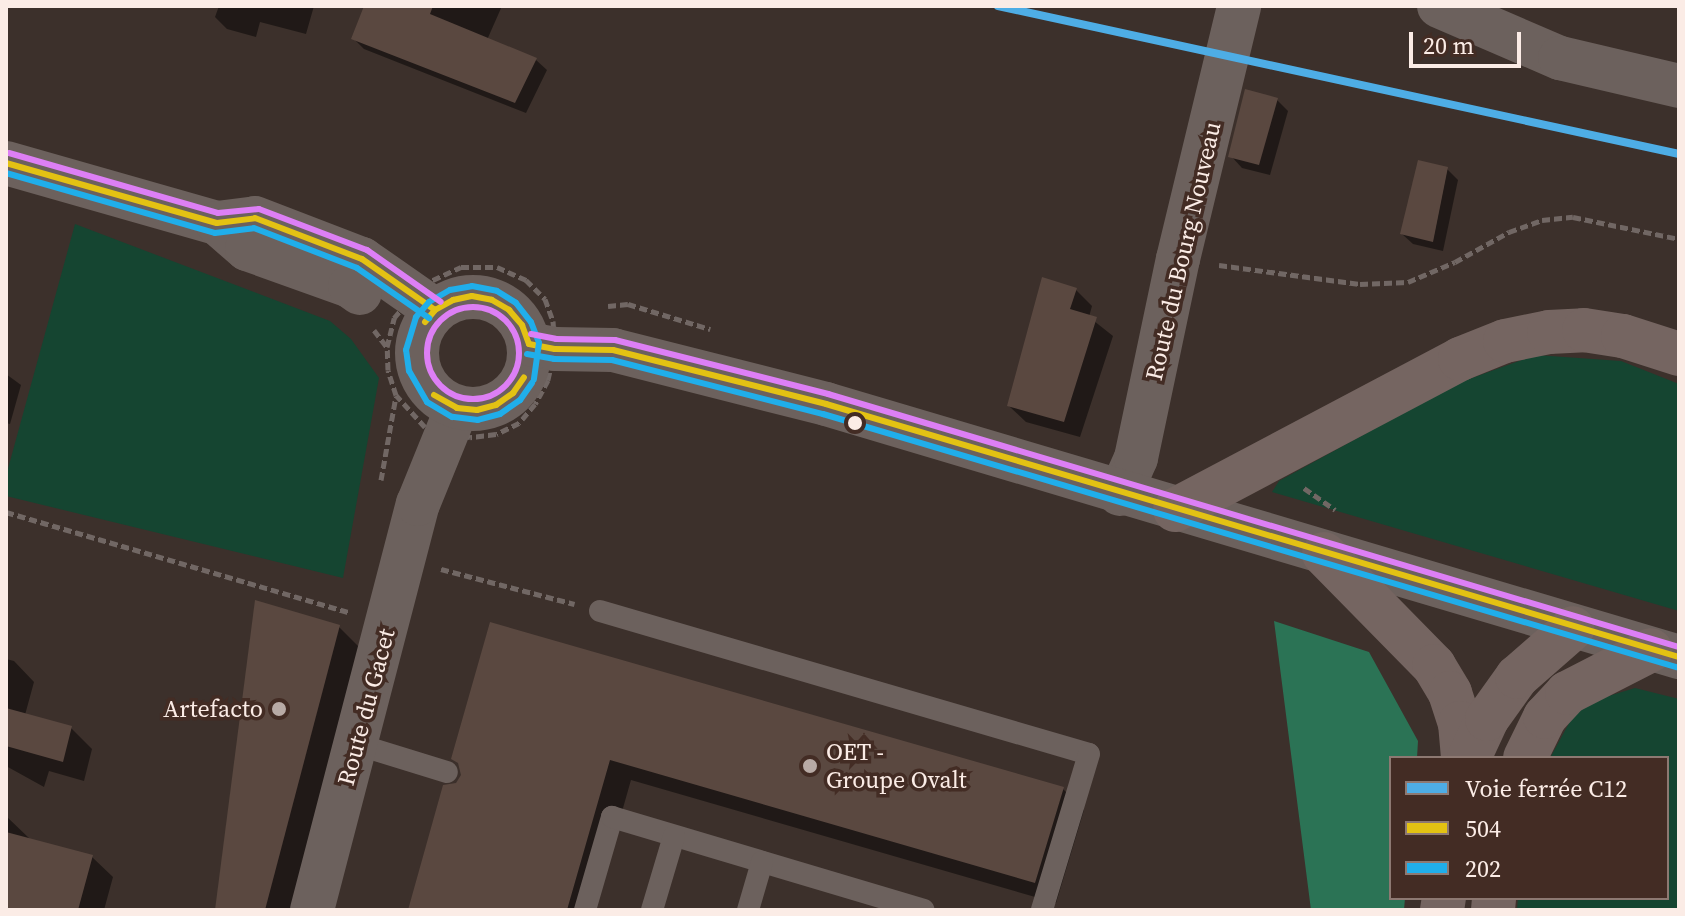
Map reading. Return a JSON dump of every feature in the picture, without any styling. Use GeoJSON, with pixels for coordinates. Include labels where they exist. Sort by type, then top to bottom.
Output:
{"type":"FeatureCollection","features":[{"type":"Feature","properties":{"kind":"main road","name":"Route du Bourg Nouveau"},"geometry":{"type":"LineString","coordinates":[[1120,494],[1136,458],[1178,259],[1239,6]]}},
{"type":"Feature","properties":{"kind":"main road"},"geometry":{"type":"LineString","coordinates":[[1439,6],[1560,58],[1679,86]]}},
{"type":"Feature","properties":{"kind":"main road"},"geometry":{"type":"LineString","coordinates":[[6,163],[217,223],[247,249],[350,286],[415,315],[462,298],[492,300],[509,310],[522,325],[539,362]]}},
{"type":"Feature","properties":{"kind":"main road"},"geometry":{"type":"LineString","coordinates":[[415,315],[418,368],[429,399],[477,410],[496,405],[513,393],[539,362],[613,350],[826,404],[1665,654]]}},
{"type":"Feature","properties":{"kind":"main road"},"geometry":{"type":"LineString","coordinates":[[1175,510],[1460,359],[1505,341],[1549,332],[1584,330],[1623,336],[1679,354]]}},
{"type":"Feature","properties":{"kind":"main road","name":"Route du Gacet"},"geometry":{"type":"LineString","coordinates":[[312,910],[418,504],[429,399]]}},
{"type":"Feature","properties":{"kind":"main road"},"geometry":{"type":"LineString","coordinates":[[1324,554],[1434,666],[1450,693],[1460,723],[1463,756]]}},
{"type":"Feature","properties":{"kind":"main road"},"geometry":{"type":"LineString","coordinates":[[1470,756],[1487,719],[1517,677],[1573,628]]}},
{"type":"Feature","properties":{"kind":"main road"},"geometry":{"type":"LineString","coordinates":[[1526,756],[1545,717],[1567,693],[1665,654]]}},
{"type":"Feature","properties":{"kind":"lane"},"geometry":{"type":"LineString","coordinates":[[600,611],[1089,754],[1042,910]]}},
{"type":"Feature","properties":{"kind":"lane"},"geometry":{"type":"LineString","coordinates":[[356,744],[447,772]]}},
{"type":"Feature","properties":{"kind":"lane"},"geometry":{"type":"LineString","coordinates":[[585,910],[603,815],[762,862],[849,900],[923,910]]}},
{"type":"Feature","properties":{"kind":"lane"},"geometry":{"type":"LineString","coordinates":[[652,910],[674,836]]}},
{"type":"Feature","properties":{"kind":"lane"},"geometry":{"type":"LineString","coordinates":[[748,910],[762,862]]}},
{"type":"Feature","properties":{"kind":"path"},"geometry":{"type":"LineString","coordinates":[[1178,259],[1360,284],[1408,282],[1542,220],[1573,217],[1679,239]]}},
{"type":"Feature","properties":{"kind":"path"},"geometry":{"type":"LineString","coordinates":[[429,399],[387,347],[415,315],[422,285],[461,267],[497,267],[526,280],[545,299],[553,321],[539,362]]}},
{"type":"Feature","properties":{"kind":"path"},"geometry":{"type":"LineString","coordinates":[[6,512],[358,615]]}},
{"type":"Feature","properties":{"kind":"path"},"geometry":{"type":"LineString","coordinates":[[405,559],[600,611]]}},
{"type":"Feature","properties":{"kind":"green space"},"geometry":{"type":"Polygon","coordinates":[[[75,224],[330,321],[351,339],[379,378],[343,578],[6,496],[6,476],[75,224]]]}},
{"type":"Feature","properties":{"kind":"green space"},"geometry":{"type":"Polygon","coordinates":[[[1536,355],[1621,361],[1679,384],[1679,611],[1272,492],[1279,481],[1458,383],[1536,355]]]}},
{"type":"Feature","properties":{"kind":"green space"},"geometry":{"type":"Polygon","coordinates":[[[1274,621],[1369,652],[1418,741],[1417,756],[1389,756],[1389,900],[1405,900],[1404,910],[1311,910],[1274,621]]]}},
{"type":"Feature","properties":{"kind":"green space"},"geometry":{"type":"Polygon","coordinates":[[[1635,688],[1679,699],[1679,910],[1517,910],[1518,900],[1669,900],[1669,756],[1551,756],[1579,705],[1635,688]]]}},
{"type":"Feature","properties":{"kind":"building"},"geometry":{"type":"Polygon","coordinates":[[[364,6],[433,6],[430,14],[537,58],[515,103],[351,39],[364,6]]]}},
{"type":"Feature","properties":{"kind":"building"},"geometry":{"type":"Polygon","coordinates":[[[1245,89],[1278,98],[1259,165],[1228,157],[1245,89]]]}},
{"type":"Feature","properties":{"kind":"building"},"geometry":{"type":"Polygon","coordinates":[[[1418,160],[1448,167],[1433,242],[1400,234],[1418,160]]]}},
{"type":"Feature","properties":{"kind":"building"},"geometry":{"type":"Polygon","coordinates":[[[1042,277],[1077,288],[1070,309],[1097,317],[1064,422],[1007,406],[1042,277]]]}},
{"type":"Feature","properties":{"kind":"building","name":"Artefacto"},"geometry":{"type":"Polygon","coordinates":[[[255,600],[340,625],[265,910],[215,910],[255,600]]]}},
{"type":"Feature","properties":{"kind":"building","name":"OET - Groupe Ovalt"},"geometry":{"type":"Polygon","coordinates":[[[490,622],[1064,787],[1035,883],[610,760],[567,910],[408,910],[443,785],[456,783],[461,775],[458,763],[451,759],[490,622]]]}},
{"type":"Feature","properties":{"kind":"building"},"geometry":{"type":"Polygon","coordinates":[[[6,708],[72,726],[63,762],[6,746],[6,708]]]}},
{"type":"Feature","properties":{"kind":"building"},"geometry":{"type":"Polygon","coordinates":[[[6,832],[93,855],[78,910],[6,910],[6,832]]]}},
{"type":"Feature","properties":{"kind":"rail line","name":"C12"},"geometry":{"type":"LineString","coordinates":[[998,6],[1679,154]]}},
{"type":"Feature","properties":{"kind":"transit line"},"geometry":{"type":"LineString","coordinates":[[9,153],[218,213],[259,209],[367,250],[441,302]]}},
{"type":"Feature","properties":{"kind":"transit line","name":"504"},"geometry":{"type":"LineString","coordinates":[[6,163],[217,223],[255,218],[362,259],[435,310]]}},
{"type":"Feature","properties":{"kind":"transit line","name":"202"},"geometry":{"type":"LineString","coordinates":[[6,173],[215,233],[254,228],[357,268],[429,318]]}},
{"type":"Feature","properties":{"kind":"transit line","name":"202"},"geometry":{"type":"LineString","coordinates":[[532,383],[520,400],[500,414],[478,420],[452,417],[427,402],[409,371],[406,350],[416,317],[429,302],[450,290],[472,286],[497,291],[516,303],[531,322],[539,343],[534,380]]}},
{"type":"Feature","properties":{"kind":"transit line","name":"504"},"geometry":{"type":"LineString","coordinates":[[425,322],[435,310],[453,300],[472,296],[492,300],[509,310],[522,325],[529,344]]}},
{"type":"Feature","properties":{"kind":"transit line"},"geometry":{"type":"LineString","coordinates":[[473,307],[491,311],[505,321],[515,335],[519,353],[515,371],[505,385],[491,395],[473,399],[455,395],[441,385],[431,371],[427,353],[431,335],[441,321],[455,311],[473,307]]}},
{"type":"Feature","properties":{"kind":"transit line"},"geometry":{"type":"LineString","coordinates":[[531,334],[556,339],[615,340],[828,394],[1679,647]]}},
{"type":"Feature","properties":{"kind":"transit line","name":"504"},"geometry":{"type":"LineString","coordinates":[[529,344],[555,349],[613,350],[826,404],[1679,657]]}},
{"type":"Feature","properties":{"kind":"transit line","name":"202"},"geometry":{"type":"LineString","coordinates":[[527,354],[554,359],[612,360],[823,414],[1676,667]]}},
{"type":"Feature","properties":{"kind":"transit line","name":"504"},"geometry":{"type":"LineString","coordinates":[[434,395],[457,408],[477,410],[496,405],[513,393],[524,377]]}},
{"type":"Feature","properties":{"kind":"place","name":"Artefacto"},"geometry":{"type":"Point","coordinates":[279,709]}},
{"type":"Feature","properties":{"kind":"place","name":"OET - Groupe Ovalt"},"geometry":{"type":"Point","coordinates":[810,766]}}]}
